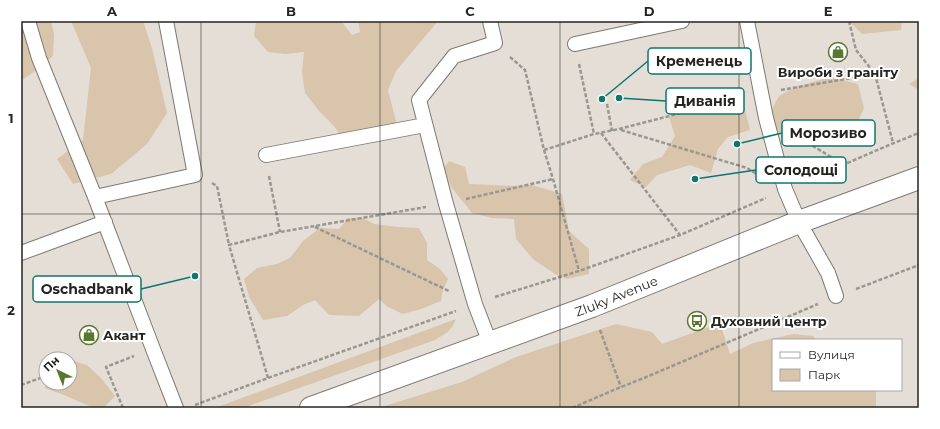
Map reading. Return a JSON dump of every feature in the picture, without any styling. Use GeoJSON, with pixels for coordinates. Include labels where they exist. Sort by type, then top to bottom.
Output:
{"type":"FeatureCollection","features":[{"type":"Feature","properties":{"kind":"main road","name":"Zluky Avenue"},"geometry":{"type":"LineString","coordinates":[[310,408],[592,306],[799,222],[919,178]]}},
{"type":"Feature","properties":{"kind":"lane"},"geometry":{"type":"LineString","coordinates":[[28,21],[40,58],[176,408]]}},
{"type":"Feature","properties":{"kind":"lane"},"geometry":{"type":"LineString","coordinates":[[95,197],[195,175],[166,21]]}},
{"type":"Feature","properties":{"kind":"lane"},"geometry":{"type":"LineString","coordinates":[[490,21],[495,43],[454,56],[419,100],[446,204],[475,304],[490,343]]}},
{"type":"Feature","properties":{"kind":"lane"},"geometry":{"type":"LineString","coordinates":[[575,44],[682,21]]}},
{"type":"Feature","properties":{"kind":"lane"},"geometry":{"type":"LineString","coordinates":[[747,21],[766,118],[785,189],[799,222],[828,273],[836,296]]}},
{"type":"Feature","properties":{"kind":"lane"},"geometry":{"type":"LineString","coordinates":[[266,156],[425,125]]}},
{"type":"Feature","properties":{"kind":"lane"},"geometry":{"type":"LineString","coordinates":[[21,253],[105,222]]}},
{"type":"Feature","properties":{"kind":"path"},"geometry":{"type":"LineString","coordinates":[[849,21],[856,50],[874,74],[893,143]]}},
{"type":"Feature","properties":{"kind":"path"},"geometry":{"type":"LineString","coordinates":[[495,43],[525,70],[544,150],[579,271]]}},
{"type":"Feature","properties":{"kind":"path"},"geometry":{"type":"LineString","coordinates":[[575,44],[594,134]]}},
{"type":"Feature","properties":{"kind":"path"},"geometry":{"type":"LineString","coordinates":[[544,150],[594,134],[612,131],[761,93],[874,74]]}},
{"type":"Feature","properties":{"kind":"path"},"geometry":{"type":"LineString","coordinates":[[607,104],[612,131]]}},
{"type":"Feature","properties":{"kind":"path"},"geometry":{"type":"LineString","coordinates":[[766,118],[844,165]]}},
{"type":"Feature","properties":{"kind":"path"},"geometry":{"type":"LineString","coordinates":[[619,129],[746,168],[785,189]]}},
{"type":"Feature","properties":{"kind":"path"},"geometry":{"type":"LineString","coordinates":[[600,133],[680,235]]}},
{"type":"Feature","properties":{"kind":"path"},"geometry":{"type":"LineString","coordinates":[[188,408],[475,304],[579,271],[680,235],[919,133]]}},
{"type":"Feature","properties":{"kind":"path"},"geometry":{"type":"LineString","coordinates":[[266,156],[280,232]]}},
{"type":"Feature","properties":{"kind":"path"},"geometry":{"type":"LineString","coordinates":[[195,175],[217,186],[229,245],[268,378]]}},
{"type":"Feature","properties":{"kind":"path"},"geometry":{"type":"LineString","coordinates":[[229,245],[280,232],[446,204],[553,179]]}},
{"type":"Feature","properties":{"kind":"path"},"geometry":{"type":"LineString","coordinates":[[314,227],[475,304]]}},
{"type":"Feature","properties":{"kind":"path"},"geometry":{"type":"LineString","coordinates":[[572,408],[836,296],[919,265]]}},
{"type":"Feature","properties":{"kind":"path"},"geometry":{"type":"LineString","coordinates":[[600,329],[621,387]]}},
{"type":"Feature","properties":{"kind":"path"},"geometry":{"type":"LineString","coordinates":[[123,408],[106,367],[153,349]]}},
{"type":"Feature","properties":{"kind":"path"},"geometry":{"type":"LineString","coordinates":[[21,385],[38,379]]}},
{"type":"Feature","properties":{"kind":"green space"},"geometry":{"type":"Polygon","coordinates":[[[21,21],[51,21],[54,35],[53,56],[21,81],[21,21]]]}},
{"type":"Feature","properties":{"kind":"green space"},"geometry":{"type":"Polygon","coordinates":[[[73,21],[143,21],[152,48],[167,113],[147,144],[111,174],[73,184],[57,159],[83,140],[91,68],[72,23],[73,21]]]}},
{"type":"Feature","properties":{"kind":"green space"},"geometry":{"type":"Polygon","coordinates":[[[256,21],[341,21],[352,35],[360,32],[358,21],[438,21],[396,71],[388,90],[397,125],[343,139],[334,126],[319,111],[305,93],[302,72],[304,52],[285,54],[268,52],[254,36],[256,21]]]}},
{"type":"Feature","properties":{"kind":"green space"},"geometry":{"type":"Polygon","coordinates":[[[849,21],[902,21],[901,30],[862,34],[849,21]]]}},
{"type":"Feature","properties":{"kind":"green space"},"geometry":{"type":"Polygon","coordinates":[[[830,77],[858,84],[864,108],[849,141],[802,137],[775,131],[769,115],[779,96],[796,87],[830,77]]]}},
{"type":"Feature","properties":{"kind":"green space"},"geometry":{"type":"Polygon","coordinates":[[[919,78],[919,90],[909,84],[919,78]]]}},
{"type":"Feature","properties":{"kind":"green space"},"geometry":{"type":"Polygon","coordinates":[[[719,99],[743,102],[750,130],[728,137],[718,149],[711,173],[690,165],[657,175],[646,187],[630,180],[643,164],[662,157],[675,136],[669,117],[719,99]]]}},
{"type":"Feature","properties":{"kind":"green space"},"geometry":{"type":"Polygon","coordinates":[[[449,161],[465,167],[469,184],[517,186],[532,185],[562,194],[569,231],[589,249],[589,274],[567,279],[555,274],[533,259],[516,239],[514,219],[492,218],[472,213],[452,188],[442,170],[449,161]]]}},
{"type":"Feature","properties":{"kind":"green space"},"geometry":{"type":"Polygon","coordinates":[[[348,218],[363,218],[374,224],[419,228],[427,243],[427,260],[440,269],[448,279],[443,290],[441,301],[403,314],[388,307],[379,299],[359,316],[329,315],[315,300],[303,305],[287,316],[263,320],[249,297],[244,279],[257,268],[277,264],[290,258],[303,241],[320,228],[339,229],[348,218]]]}},
{"type":"Feature","properties":{"kind":"green space"},"geometry":{"type":"Polygon","coordinates":[[[456,319],[450,330],[435,340],[243,408],[215,408],[456,319]]]}},
{"type":"Feature","properties":{"kind":"green space"},"geometry":{"type":"Polygon","coordinates":[[[720,323],[730,354],[753,343],[793,334],[813,336],[815,339],[772,339],[772,391],[876,391],[876,408],[378,408],[462,382],[516,357],[616,324],[652,332],[662,344],[720,323]]]}},
{"type":"Feature","properties":{"kind":"green space"},"geometry":{"type":"Polygon","coordinates":[[[78,362],[87,365],[102,379],[115,396],[103,408],[94,408],[53,391],[78,391],[78,362]]]}},
{"type":"Feature","properties":{"kind":"place","name":"Вироби з граніту"},"geometry":{"type":"Point","coordinates":[838,52]}},
{"type":"Feature","properties":{"kind":"place","name":"Диванія"},"geometry":{"type":"Point","coordinates":[619,98]}},
{"type":"Feature","properties":{"kind":"place","name":"Кременець"},"geometry":{"type":"Point","coordinates":[602,99]}},
{"type":"Feature","properties":{"kind":"place","name":"Морозиво"},"geometry":{"type":"Point","coordinates":[737,144]}},
{"type":"Feature","properties":{"kind":"place","name":"Солодощі"},"geometry":{"type":"Point","coordinates":[695,179]}},
{"type":"Feature","properties":{"kind":"place","name":"Oschadbank"},"geometry":{"type":"Point","coordinates":[195,276]}},
{"type":"Feature","properties":{"kind":"place","name":"Духовний центр"},"geometry":{"type":"Point","coordinates":[697,321]}},
{"type":"Feature","properties":{"kind":"place","name":"Акант"},"geometry":{"type":"Point","coordinates":[89,335]}}]}
